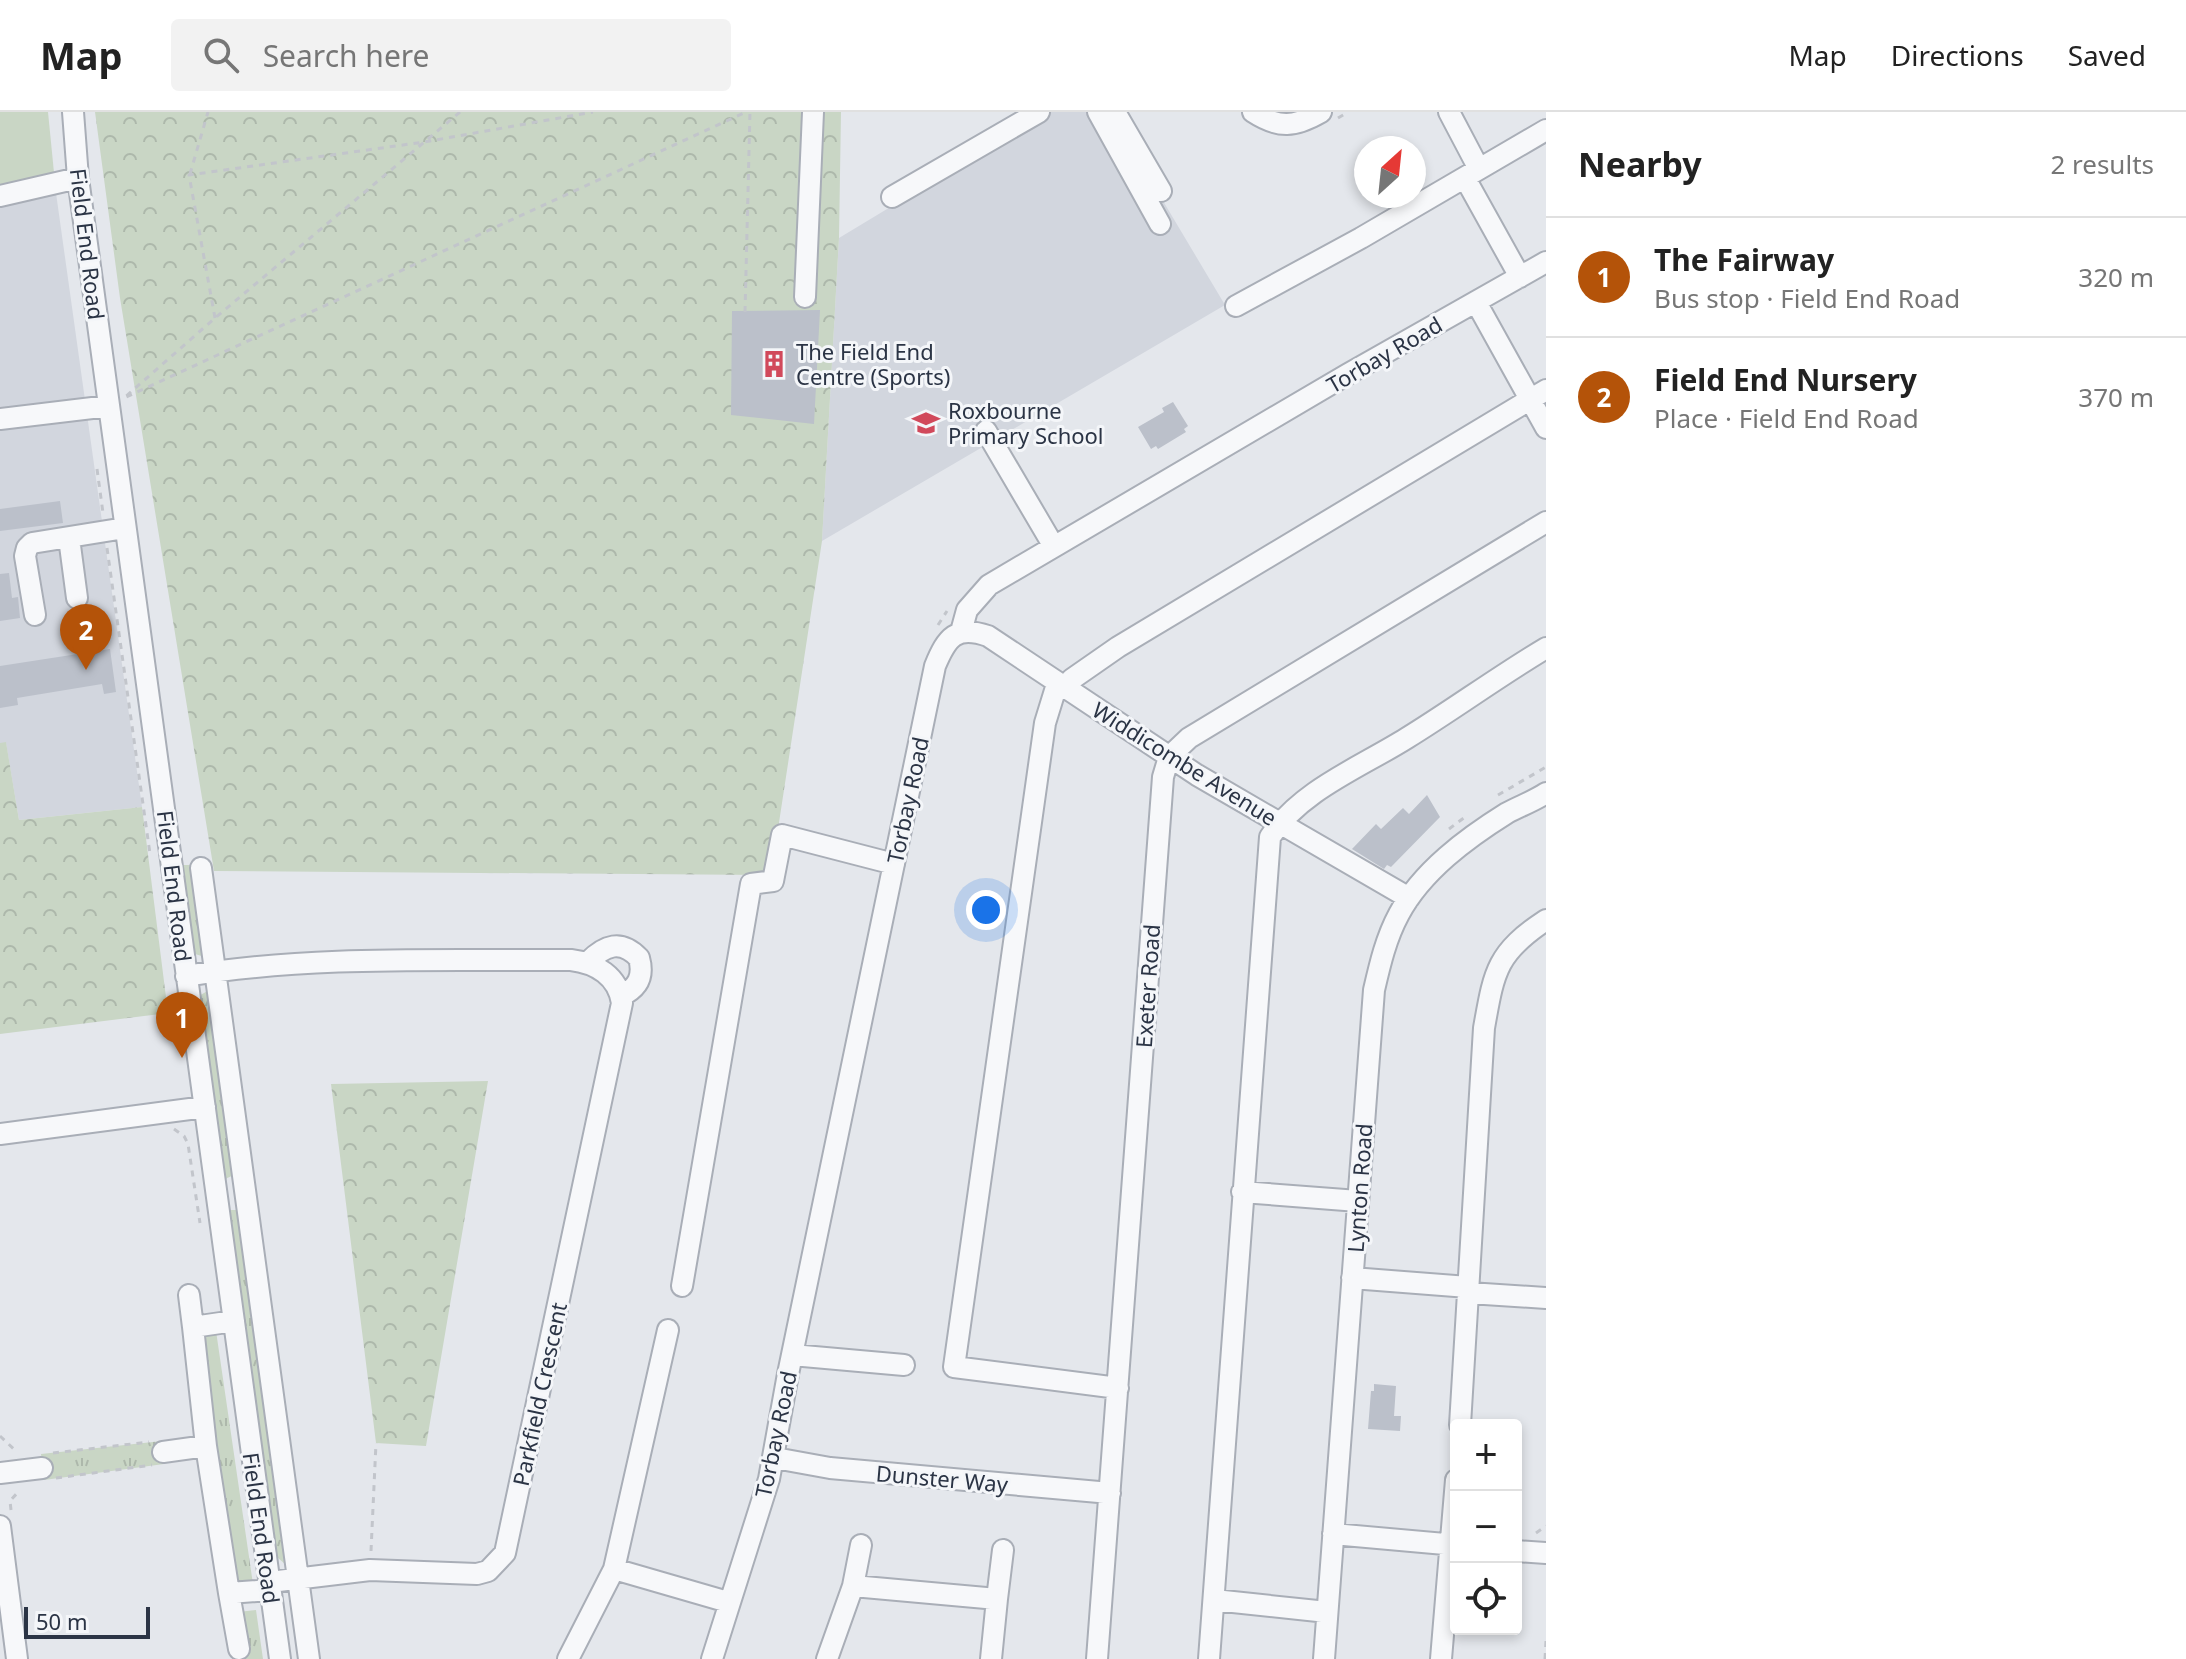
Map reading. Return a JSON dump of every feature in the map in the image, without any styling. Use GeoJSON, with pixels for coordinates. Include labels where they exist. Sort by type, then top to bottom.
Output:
{"type":"FeatureCollection","features":[{"type":"Feature","properties":{"kind":"street","name":"Field End Road"},"geometry":{"type":"LineString","coordinates":[[73,112],[78,178],[280,1659]]}},
{"type":"Feature","properties":{"kind":"street"},"geometry":{"type":"LineString","coordinates":[[805,297],[813,112]]}},
{"type":"Feature","properties":{"kind":"street"},"geometry":{"type":"LineString","coordinates":[[892,197],[1039,112]]}},
{"type":"Feature","properties":{"kind":"street"},"geometry":{"type":"LineString","coordinates":[[1098,112],[1160,224]]}},
{"type":"Feature","properties":{"kind":"street"},"geometry":{"type":"LineString","coordinates":[[1115,112],[1161,191]]}},
{"type":"Feature","properties":{"kind":"street"},"geometry":{"type":"LineString","coordinates":[[1253,112],[1282,124],[1302,123],[1321,112]]}},
{"type":"Feature","properties":{"kind":"street"},"geometry":{"type":"LineString","coordinates":[[1449,112],[1472,173],[1520,277]]}},
{"type":"Feature","properties":{"kind":"street"},"geometry":{"type":"LineString","coordinates":[[1236,306],[1546,130]]}},
{"type":"Feature","properties":{"kind":"street"},"geometry":{"type":"LineString","coordinates":[[0,196],[78,178]]}},
{"type":"Feature","properties":{"kind":"street","name":"Torbay Road"},"geometry":{"type":"LineString","coordinates":[[712,1659],[775,1458],[792,1355],[935,666],[941,650],[951,637],[961,632],[958,609],[989,585],[1053,545],[1546,262]]}},
{"type":"Feature","properties":{"kind":"street"},"geometry":{"type":"LineString","coordinates":[[1476,302],[1538,395],[1546,428]]}},
{"type":"Feature","properties":{"kind":"street"},"geometry":{"type":"LineString","coordinates":[[1118,1388],[954,1367],[1045,723],[1061,686],[1118,647],[1538,395]]}},
{"type":"Feature","properties":{"kind":"street"},"geometry":{"type":"LineString","coordinates":[[0,419],[109,406]]}},
{"type":"Feature","properties":{"kind":"street"},"geometry":{"type":"LineString","coordinates":[[986,431],[1053,545]]}},
{"type":"Feature","properties":{"kind":"street"},"geometry":{"type":"LineString","coordinates":[[1169,757],[1189,738],[1546,522]]}},
{"type":"Feature","properties":{"kind":"street"},"geometry":{"type":"LineString","coordinates":[[35,615],[25,556],[32,543],[125,528]]}},
{"type":"Feature","properties":{"kind":"street"},"geometry":{"type":"LineString","coordinates":[[69,538],[77,598]]}},
{"type":"Feature","properties":{"kind":"street","name":"Widdicombe Avenue"},"geometry":{"type":"LineString","coordinates":[[961,632],[974,631],[988,636],[1169,757],[1409,898]]}},
{"type":"Feature","properties":{"kind":"street"},"geometry":{"type":"LineString","coordinates":[[1209,1659],[1270,837],[1279,822],[1304,800],[1546,648]]}},
{"type":"Feature","properties":{"kind":"street","name":"Exeter Road"},"geometry":{"type":"LineString","coordinates":[[1097,1659],[1163,777],[1169,757]]}},
{"type":"Feature","properties":{"kind":"street","name":"Lynton Road"},"geometry":{"type":"LineString","coordinates":[[1324,1659],[1374,990],[1383,951],[1399,914],[1420,882],[1460,847],[1510,811],[1543,797]]}},
{"type":"Feature","properties":{"kind":"street"},"geometry":{"type":"LineString","coordinates":[[682,1286],[751,884],[773,881],[782,835],[894,864]]}},
{"type":"Feature","properties":{"kind":"street"},"geometry":{"type":"LineString","coordinates":[[201,868],[309,1659]]}},
{"type":"Feature","properties":{"kind":"street"},"geometry":{"type":"LineString","coordinates":[[1460,1419],[1484,1028],[1493,975],[1514,943],[1546,920]]}},
{"type":"Feature","properties":{"kind":"street","name":"Parkfield Crescent"},"geometry":{"type":"LineString","coordinates":[[186,976],[320,961],[588,962],[604,948],[614,944],[624,946],[639,958],[641,978],[631,992],[621,996],[622,1003],[505,1553],[497,1565],[477,1574],[370,1570],[297,1578],[229,1593]]}},
{"type":"Feature","properties":{"kind":"street"},"geometry":{"type":"LineString","coordinates":[[588,962],[614,981],[621,996]]}},
{"type":"Feature","properties":{"kind":"street"},"geometry":{"type":"LineString","coordinates":[[0,1134],[205,1107]]}},
{"type":"Feature","properties":{"kind":"street"},"geometry":{"type":"LineString","coordinates":[[1242,1192],[1358,1201]]}},
{"type":"Feature","properties":{"kind":"street"},"geometry":{"type":"LineString","coordinates":[[1352,1278],[1546,1298]]}},
{"type":"Feature","properties":{"kind":"street"},"geometry":{"type":"LineString","coordinates":[[189,1295],[206,1446],[239,1649]]}},
{"type":"Feature","properties":{"kind":"street"},"geometry":{"type":"LineString","coordinates":[[193,1327],[234,1321]]}},
{"type":"Feature","properties":{"kind":"street"},"geometry":{"type":"LineString","coordinates":[[568,1659],[614,1569],[668,1330]]}},
{"type":"Feature","properties":{"kind":"street"},"geometry":{"type":"LineString","coordinates":[[792,1355],[904,1365]]}},
{"type":"Feature","properties":{"kind":"street"},"geometry":{"type":"LineString","coordinates":[[163,1452],[206,1446]]}},
{"type":"Feature","properties":{"kind":"street","name":"Dunster Way"},"geometry":{"type":"LineString","coordinates":[[775,1458],[830,1468],[1110,1493]]}},
{"type":"Feature","properties":{"kind":"street"},"geometry":{"type":"LineString","coordinates":[[0,1473],[42,1467]]}},
{"type":"Feature","properties":{"kind":"street"},"geometry":{"type":"LineString","coordinates":[[0,1526],[17,1659]]}},
{"type":"Feature","properties":{"kind":"street"},"geometry":{"type":"LineString","coordinates":[[1333,1534],[1450,1545]]}},
{"type":"Feature","properties":{"kind":"street"},"geometry":{"type":"LineString","coordinates":[[827,1659],[853,1586],[861,1545]]}},
{"type":"Feature","properties":{"kind":"street"},"geometry":{"type":"LineString","coordinates":[[991,1659],[1003,1550]]}},
{"type":"Feature","properties":{"kind":"street"},"geometry":{"type":"LineString","coordinates":[[1522,1551],[1546,1553]]}},
{"type":"Feature","properties":{"kind":"street"},"geometry":{"type":"LineString","coordinates":[[1441,1659],[1452,1563]]}},
{"type":"Feature","properties":{"kind":"street"},"geometry":{"type":"LineString","coordinates":[[614,1569],[728,1602]]}},
{"type":"Feature","properties":{"kind":"street"},"geometry":{"type":"LineString","coordinates":[[853,1586],[997,1599]]}},
{"type":"Feature","properties":{"kind":"street"},"geometry":{"type":"LineString","coordinates":[[1214,1600],[1327,1612]]}},
{"type":"Feature","properties":{"kind":"path"},"geometry":{"type":"LineString","coordinates":[[208,112],[189,175],[215,318]]}},
{"type":"Feature","properties":{"kind":"path"},"geometry":{"type":"LineString","coordinates":[[460,112],[124,398],[748,112],[745,312]]}},
{"type":"Feature","properties":{"kind":"path"},"geometry":{"type":"LineString","coordinates":[[189,175],[424,142],[593,112]]}},
{"type":"Feature","properties":{"kind":"path"},"geometry":{"type":"LineString","coordinates":[[937,626],[958,609]]}},
{"type":"Feature","properties":{"kind":"path"},"geometry":{"type":"LineString","coordinates":[[370,1570],[376,1443]]}},
{"type":"Feature","properties":{"kind":"path"},"geometry":{"type":"LineString","coordinates":[[42,1467],[163,1452]]}},
{"type":"Feature","properties":{"kind":"path"},"geometry":{"type":"LineString","coordinates":[[42,1467],[163,1452]]}},
{"type":"Feature","properties":{"kind":"path"},"geometry":{"type":"LineString","coordinates":[[1545,1659],[1546,1641]]}},
{"type":"Feature","properties":{"kind":"shaded area","name":"Roxbourne Primary School"},"geometry":{"type":"Polygon","coordinates":[[[1048,112],[1110,112],[1225,305],[822,541],[839,238],[1048,112]]]}},
{"type":"Feature","properties":{"kind":"shaded area"},"geometry":{"type":"Polygon","coordinates":[[[56,193],[142,807],[19,820],[6,743],[0,743],[0,207],[56,193]]]}},
{"type":"Feature","properties":{"kind":"green space"},"geometry":{"type":"Polygon","coordinates":[[[0,112],[48,112],[56,193],[0,207],[0,112]]]}},
{"type":"Feature","properties":{"kind":"green space"},"geometry":{"type":"Polygon","coordinates":[[[95,112],[841,112],[839,238],[822,541],[771,875],[214,871],[120,298],[95,112]]]}},
{"type":"Feature","properties":{"kind":"green space"},"geometry":{"type":"Polygon","coordinates":[[[6,742],[19,820],[142,807],[168,1013],[0,1034],[0,743],[6,742]]]}},
{"type":"Feature","properties":{"kind":"green space"},"geometry":{"type":"Polygon","coordinates":[[[182,865],[191,865],[205,957],[195,954],[182,865]]]}},
{"type":"Feature","properties":{"kind":"green space"},"geometry":{"type":"Polygon","coordinates":[[[209,990],[234,1175],[225,1179],[199,996],[209,990]]]}},
{"type":"Feature","properties":{"kind":"green space"},"geometry":{"type":"Polygon","coordinates":[[[488,1081],[426,1446],[376,1443],[331,1084],[488,1081]]]}},
{"type":"Feature","properties":{"kind":"green space"},"geometry":{"type":"Polygon","coordinates":[[[230,1210],[238,1210],[286,1565],[277,1557],[230,1210]]]}},
{"type":"Feature","properties":{"kind":"green space"},"geometry":{"type":"Polygon","coordinates":[[[215,1324],[254,1591],[229,1593],[193,1327],[215,1324]]]}},
{"type":"Feature","properties":{"kind":"green space"},"geometry":{"type":"Polygon","coordinates":[[[162,1441],[164,1464],[44,1480],[41,1454],[162,1441]]]}},
{"type":"Feature","properties":{"kind":"green space"},"geometry":{"type":"Polygon","coordinates":[[[256,1610],[263,1659],[242,1659],[238,1612],[256,1610]]]}},
{"type":"Feature","properties":{"kind":"building","name":"The Field End Centre (Sports)"},"geometry":{"type":"Polygon","coordinates":[[[820,310],[814,424],[731,415],[732,311],[820,310]]]}},
{"type":"Feature","properties":{"kind":"building"},"geometry":{"type":"Polygon","coordinates":[[[1173,402],[1188,426],[1184,429],[1186,432],[1158,449],[1156,446],[1151,449],[1138,427],[1164,412],[1162,408],[1173,402]]]}},
{"type":"Feature","properties":{"kind":"building"},"geometry":{"type":"Polygon","coordinates":[[[60,501],[63,523],[0,531],[0,509],[60,501]]]}},
{"type":"Feature","properties":{"kind":"building"},"geometry":{"type":"Polygon","coordinates":[[[9,573],[12,598],[18,597],[20,618],[0,621],[0,574],[9,573]]]}},
{"type":"Feature","properties":{"kind":"building"},"geometry":{"type":"Polygon","coordinates":[[[110,649],[116,692],[104,694],[102,684],[17,698],[18,705],[0,708],[0,666],[110,649]]]}},
{"type":"Feature","properties":{"kind":"building"},"geometry":{"type":"Polygon","coordinates":[[[1427,795],[1440,817],[1391,867],[1387,865],[1384,869],[1352,849],[1376,824],[1381,829],[1403,808],[1409,814],[1427,795]]]}},
{"type":"Feature","properties":{"kind":"building"},"geometry":{"type":"Polygon","coordinates":[[[1374,1384],[1396,1386],[1394,1416],[1401,1416],[1400,1431],[1368,1429],[1374,1384]]]}},
{"type":"Feature","properties":{"kind":"place","name":"The Field End Centre (Sports)"},"geometry":{"type":"Point","coordinates":[774,364]}},
{"type":"Feature","properties":{"kind":"place","name":"Roxbourne Primary School"},"geometry":{"type":"Point","coordinates":[926,423]}},
{"type":"Feature","properties":{"kind":"place","name":"Field End Nursery"},"geometry":{"type":"Point","coordinates":[86,670]}},
{"type":"Feature","properties":{"kind":"place","name":"The Fairway"},"geometry":{"type":"Point","coordinates":[182,1058]}}]}
